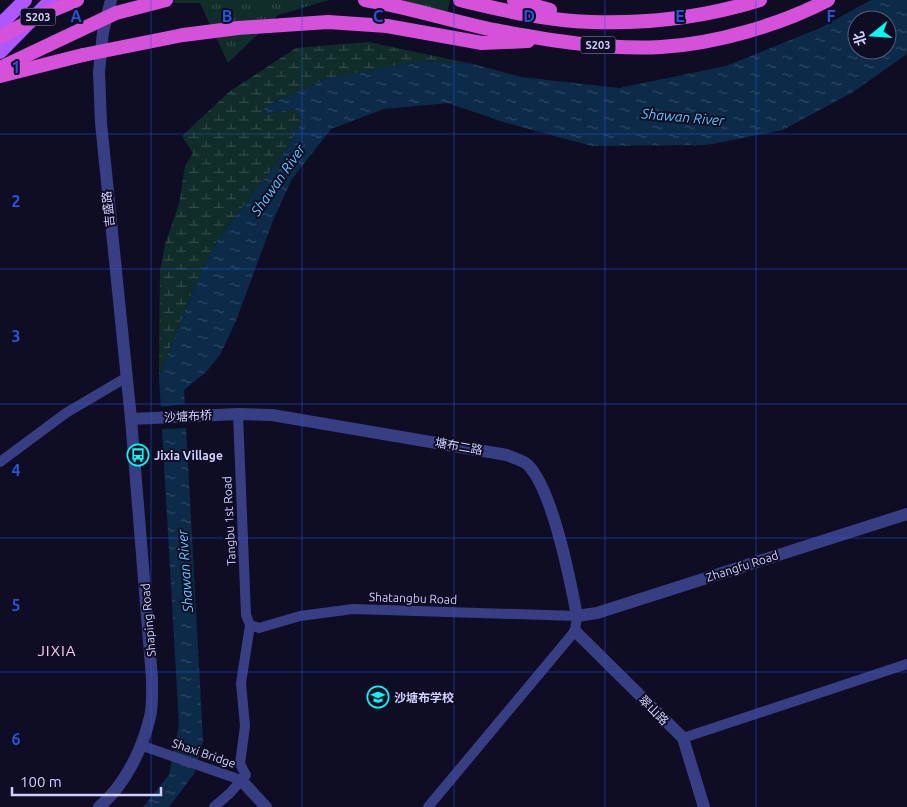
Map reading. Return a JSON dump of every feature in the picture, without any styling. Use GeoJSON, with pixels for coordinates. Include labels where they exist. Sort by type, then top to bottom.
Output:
{"type":"FeatureCollection","features":[{"type":"Feature","properties":{"kind":"highway","name":"S203"},"geometry":{"type":"LineString","coordinates":[[0,37],[41,15],[77,0]]}},
{"type":"Feature","properties":{"kind":"highway","name":"S203"},"geometry":{"type":"LineString","coordinates":[[0,68],[116,13],[166,0]]}},
{"type":"Feature","properties":{"kind":"highway","name":"S203"},"geometry":{"type":"LineString","coordinates":[[365,0],[493,30],[556,40],[612,46],[661,47],[703,42],[754,29],[806,11],[828,0]]}},
{"type":"Feature","properties":{"kind":"highway","name":"S203"},"geometry":{"type":"LineString","coordinates":[[460,0],[522,14],[589,22],[645,22],[698,15],[760,0]]}},
{"type":"Feature","properties":{"kind":"highway"},"geometry":{"type":"LineString","coordinates":[[514,0],[545,9],[592,16],[645,18],[698,15]]}},
{"type":"Feature","properties":{"kind":"highway"},"geometry":{"type":"LineString","coordinates":[[0,76],[83,55],[193,34],[238,28],[328,22],[387,26],[482,43],[556,40]]}},
{"type":"Feature","properties":{"kind":"main road"},"geometry":{"type":"LineString","coordinates":[[0,25],[24,0]]}},
{"type":"Feature","properties":{"kind":"main road"},"geometry":{"type":"LineString","coordinates":[[0,52],[51,0]]}},
{"type":"Feature","properties":{"kind":"street","name":"吉盛路"},"geometry":{"type":"LineString","coordinates":[[111,0],[103,32],[99,72],[101,123],[131,419]]}},
{"type":"Feature","properties":{"kind":"street"},"geometry":{"type":"LineString","coordinates":[[0,462],[66,413],[126,377]]}},
{"type":"Feature","properties":{"kind":"street","name":"沙塘布桥"},"geometry":{"type":"LineString","coordinates":[[131,419],[234,414]]}},
{"type":"Feature","properties":{"kind":"street","name":"塘布二路"},"geometry":{"type":"LineString","coordinates":[[234,414],[272,415],[460,446],[507,455],[527,464],[540,482],[550,511],[566,563],[577,616]]}},
{"type":"Feature","properties":{"kind":"street","name":"Tangbu 1st Road"},"geometry":{"type":"LineString","coordinates":[[234,414],[246,615],[250,625],[242,683],[245,726],[240,764],[246,775],[242,780]]}},
{"type":"Feature","properties":{"kind":"street","name":"Shaping Road"},"geometry":{"type":"LineString","coordinates":[[99,807],[128,774],[150,716],[152,678],[131,419]]}},
{"type":"Feature","properties":{"kind":"street","name":"Zhangfu Road"},"geometry":{"type":"LineString","coordinates":[[577,616],[597,613],[907,514]]}},
{"type":"Feature","properties":{"kind":"street","name":"Shatangbu Road"},"geometry":{"type":"LineString","coordinates":[[250,625],[262,628],[300,616],[353,609],[577,616]]}},
{"type":"Feature","properties":{"kind":"street"},"geometry":{"type":"LineString","coordinates":[[428,807],[575,631],[577,616]]}},
{"type":"Feature","properties":{"kind":"street","name":"翠山路"},"geometry":{"type":"LineString","coordinates":[[575,631],[683,738],[704,807]]}},
{"type":"Feature","properties":{"kind":"street"},"geometry":{"type":"LineString","coordinates":[[683,738],[907,664]]}},
{"type":"Feature","properties":{"kind":"street","name":"Shaxi Bridge"},"geometry":{"type":"LineString","coordinates":[[140,744],[242,780]]}},
{"type":"Feature","properties":{"kind":"street"},"geometry":{"type":"LineString","coordinates":[[214,807],[230,794],[242,780],[266,807]]}},
{"type":"Feature","properties":{"kind":"green space"},"geometry":{"type":"Polygon","coordinates":[[[143,0],[329,0],[278,15],[228,63],[200,3],[143,3],[143,0]]]}},
{"type":"Feature","properties":{"kind":"green space"},"geometry":{"type":"Polygon","coordinates":[[[388,0],[450,0],[447,13],[388,0]]]}},
{"type":"Feature","properties":{"kind":"green space"},"geometry":{"type":"Polygon","coordinates":[[[368,42],[473,64],[422,61],[328,78],[264,107],[265,114],[296,109],[302,120],[286,150],[217,241],[193,290],[159,376],[160,272],[165,244],[179,204],[185,166],[193,153],[182,136],[229,92],[296,48],[368,42]]]}},
{"type":"Feature","properties":{"kind":"water","name":"Shawan River"},"geometry":{"type":"Polygon","coordinates":[[[871,0],[907,0],[907,54],[853,92],[783,130],[707,145],[592,146],[506,123],[448,103],[384,109],[331,129],[292,179],[274,218],[236,321],[220,355],[206,372],[184,390],[203,741],[194,774],[169,807],[143,807],[169,775],[179,725],[159,376],[193,290],[217,241],[286,150],[302,120],[295,109],[265,114],[264,107],[328,78],[422,61],[473,64],[521,77],[619,88],[726,66],[820,28],[847,13],[847,60],[897,60],[897,10],[853,10],[871,0]]]}},
{"type":"Feature","properties":{"kind":"pier"},"geometry":{"type":"Polygon","coordinates":[[[186,404],[187,428],[159,429],[158,407],[186,404]]]}},
{"type":"Feature","properties":{"kind":"place","name":"Jixia Village"},"geometry":{"type":"Point","coordinates":[138,455]}},
{"type":"Feature","properties":{"kind":"place","name":"沙塘布学校"},"geometry":{"type":"Point","coordinates":[378,697]}},
{"type":"Feature","properties":{"kind":"district","name":"JIXIA"},"geometry":{"type":"Point","coordinates":[57,650]}}]}
